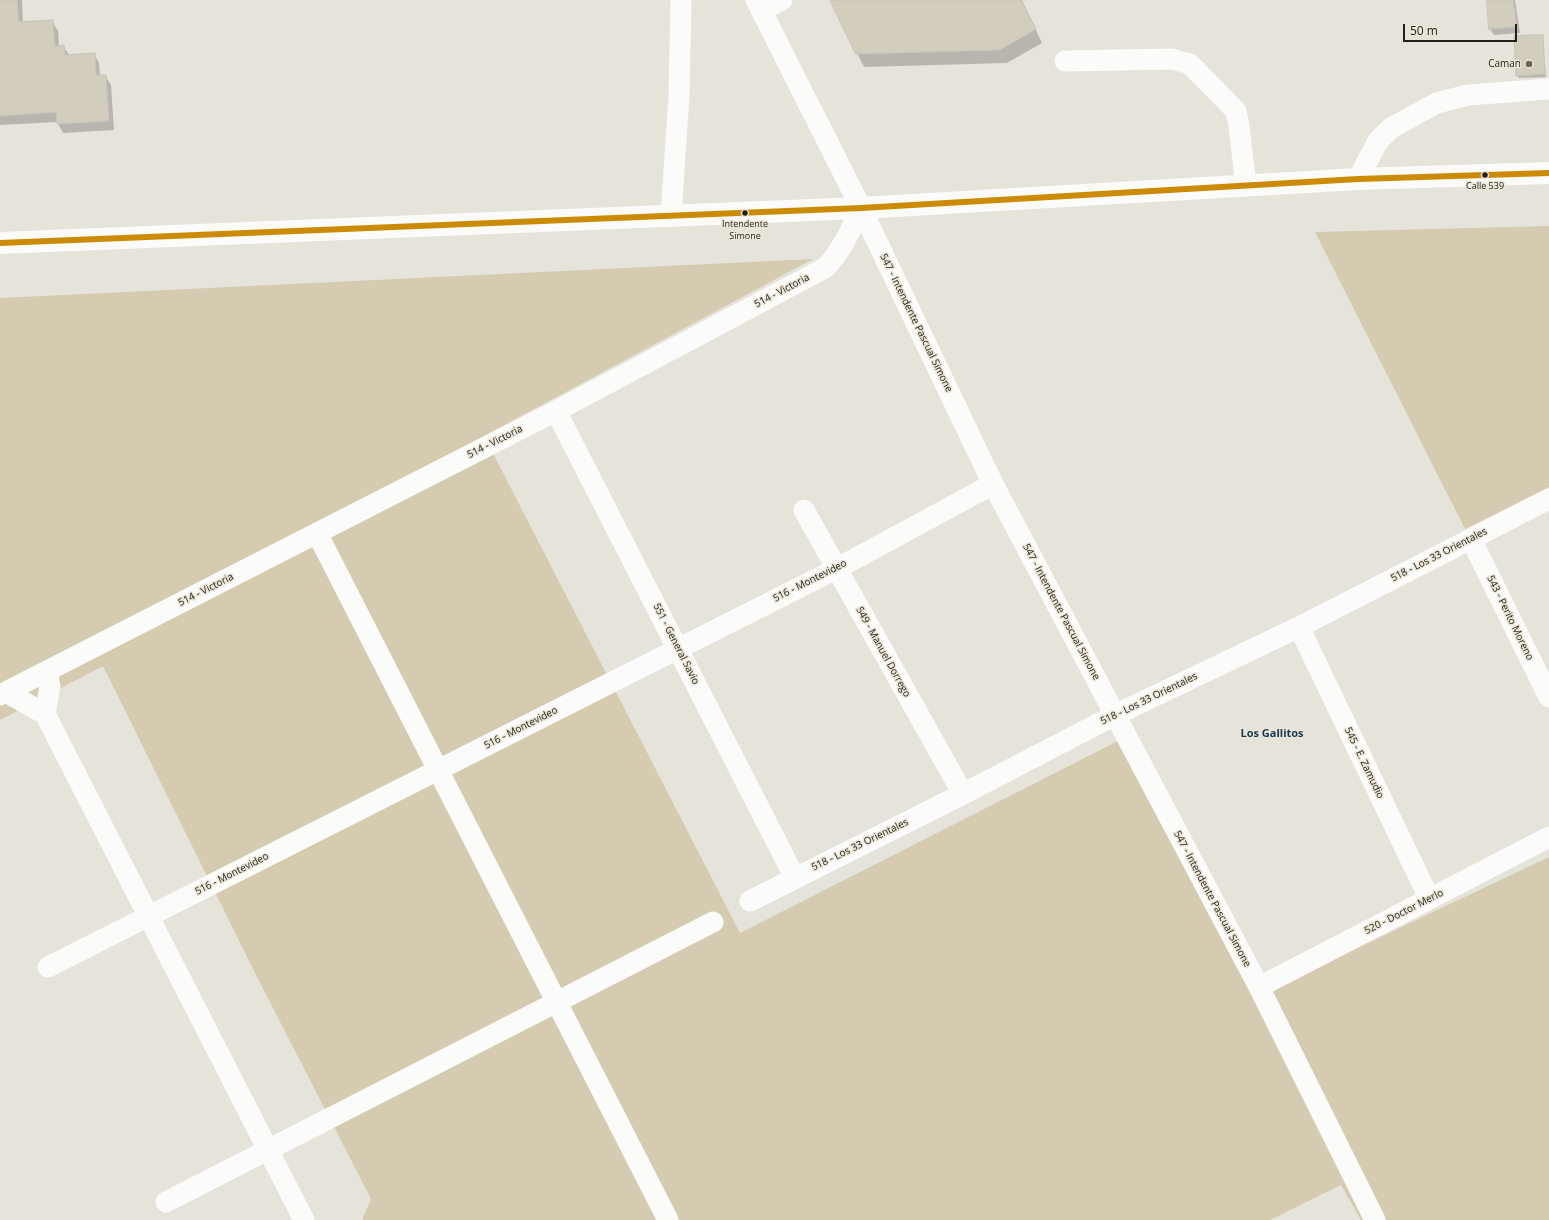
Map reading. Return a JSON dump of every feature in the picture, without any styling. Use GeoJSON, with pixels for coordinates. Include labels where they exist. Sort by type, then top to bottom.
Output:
{"type":"FeatureCollection","features":[{"type":"Feature","properties":{"kind":"main road"},"geometry":{"type":"LineString","coordinates":[[0,243],[861,208],[1358,179],[1549,173]]}},
{"type":"Feature","properties":{"kind":"street"},"geometry":{"type":"LineString","coordinates":[[671,216],[679,95],[681,0]]}},
{"type":"Feature","properties":{"kind":"street"},"geometry":{"type":"LineString","coordinates":[[758,5],[782,0]]}},
{"type":"Feature","properties":{"kind":"street","name":"547 - Intendente Pascual Simone"},"geometry":{"type":"LineString","coordinates":[[758,5],[861,208],[993,484],[1259,987],[1375,1220]]}},
{"type":"Feature","properties":{"kind":"street"},"geometry":{"type":"LineString","coordinates":[[1065,61],[1172,59],[1190,64],[1236,111],[1246,186]]}},
{"type":"Feature","properties":{"kind":"street"},"geometry":{"type":"LineString","coordinates":[[1358,179],[1378,141],[1391,128],[1437,103],[1468,95],[1549,89]]}},
{"type":"Feature","properties":{"kind":"street","name":"514 - Victoria"},"geometry":{"type":"LineString","coordinates":[[3,694],[556,411],[825,268],[832,261],[844,243],[861,208]]}},
{"type":"Feature","properties":{"kind":"street","name":"551 - General Savio"},"geometry":{"type":"LineString","coordinates":[[556,411],[795,878]]}},
{"type":"Feature","properties":{"kind":"street","name":"516 - Montevideo"},"geometry":{"type":"LineString","coordinates":[[48,967],[836,569],[993,484]]}},
{"type":"Feature","properties":{"kind":"street","name":"518 - Los 33 Orientales"},"geometry":{"type":"LineString","coordinates":[[750,901],[963,794],[1115,714],[1299,627],[1549,499]]}},
{"type":"Feature","properties":{"kind":"street","name":"549 - Manuel Dorrego"},"geometry":{"type":"LineString","coordinates":[[804,510],[963,794]]}},
{"type":"Feature","properties":{"kind":"street"},"geometry":{"type":"LineString","coordinates":[[317,533],[668,1220]]}},
{"type":"Feature","properties":{"kind":"street","name":"543 - Perito Moreno"},"geometry":{"type":"LineString","coordinates":[[1471,539],[1549,697]]}},
{"type":"Feature","properties":{"kind":"street","name":"545 - E. Zamudio"},"geometry":{"type":"LineString","coordinates":[[1299,627],[1430,898]]}},
{"type":"Feature","properties":{"kind":"street"},"geometry":{"type":"LineString","coordinates":[[45,714],[50,686],[47,671]]}},
{"type":"Feature","properties":{"kind":"street"},"geometry":{"type":"LineString","coordinates":[[3,694],[45,714],[304,1220]]}},
{"type":"Feature","properties":{"kind":"street","name":"520 - Doctor Merlo"},"geometry":{"type":"LineString","coordinates":[[1259,987],[1549,837]]}},
{"type":"Feature","properties":{"kind":"street"},"geometry":{"type":"LineString","coordinates":[[166,1202],[713,922]]}},
{"type":"Feature","properties":{"kind":"shaded area"},"geometry":{"type":"Polygon","coordinates":[[[1549,226],[1549,487],[1465,529],[1315,232],[1549,226]]]}},
{"type":"Feature","properties":{"kind":"shaded area"},"geometry":{"type":"Polygon","coordinates":[[[813,259],[484,436],[740,933],[1120,740],[1254,997],[1549,857],[1549,1220],[1361,1220],[1341,1185],[1270,1220],[362,1220],[371,1199],[253,969],[103,666],[0,720],[0,298],[813,259]]]}},
{"type":"Feature","properties":{"kind":"building"},"geometry":{"type":"Polygon","coordinates":[[[0,0],[17,0],[19,22],[53,20],[55,46],[64,45],[65,55],[95,53],[96,75],[106,75],[109,121],[57,124],[56,112],[0,116],[0,0]]]}},
{"type":"Feature","properties":{"kind":"building"},"geometry":{"type":"Polygon","coordinates":[[[830,0],[1021,0],[1036,29],[1000,50],[856,54],[830,0]]]}},
{"type":"Feature","properties":{"kind":"building"},"geometry":{"type":"Polygon","coordinates":[[[1487,0],[1513,0],[1517,27],[1489,29],[1487,0]]]}},
{"type":"Feature","properties":{"kind":"building"},"geometry":{"type":"Polygon","coordinates":[[[1543,35],[1545,74],[1516,76],[1514,36],[1543,35]]]}},
{"type":"Feature","properties":{"kind":"transit line"},"geometry":{"type":"LineString","coordinates":[[0,243],[861,208],[1358,179],[1549,173]]}},
{"type":"Feature","properties":{"kind":"place","name":"Caman"},"geometry":{"type":"Point","coordinates":[1529,64]}},
{"type":"Feature","properties":{"kind":"place","name":"Calle 539"},"geometry":{"type":"Point","coordinates":[1485,175]}},
{"type":"Feature","properties":{"kind":"place","name":"Intendente Simone"},"geometry":{"type":"Point","coordinates":[745,213]}},
{"type":"Feature","properties":{"kind":"district","name":"Los Gallitos"},"geometry":{"type":"Point","coordinates":[1272,734]}}]}
